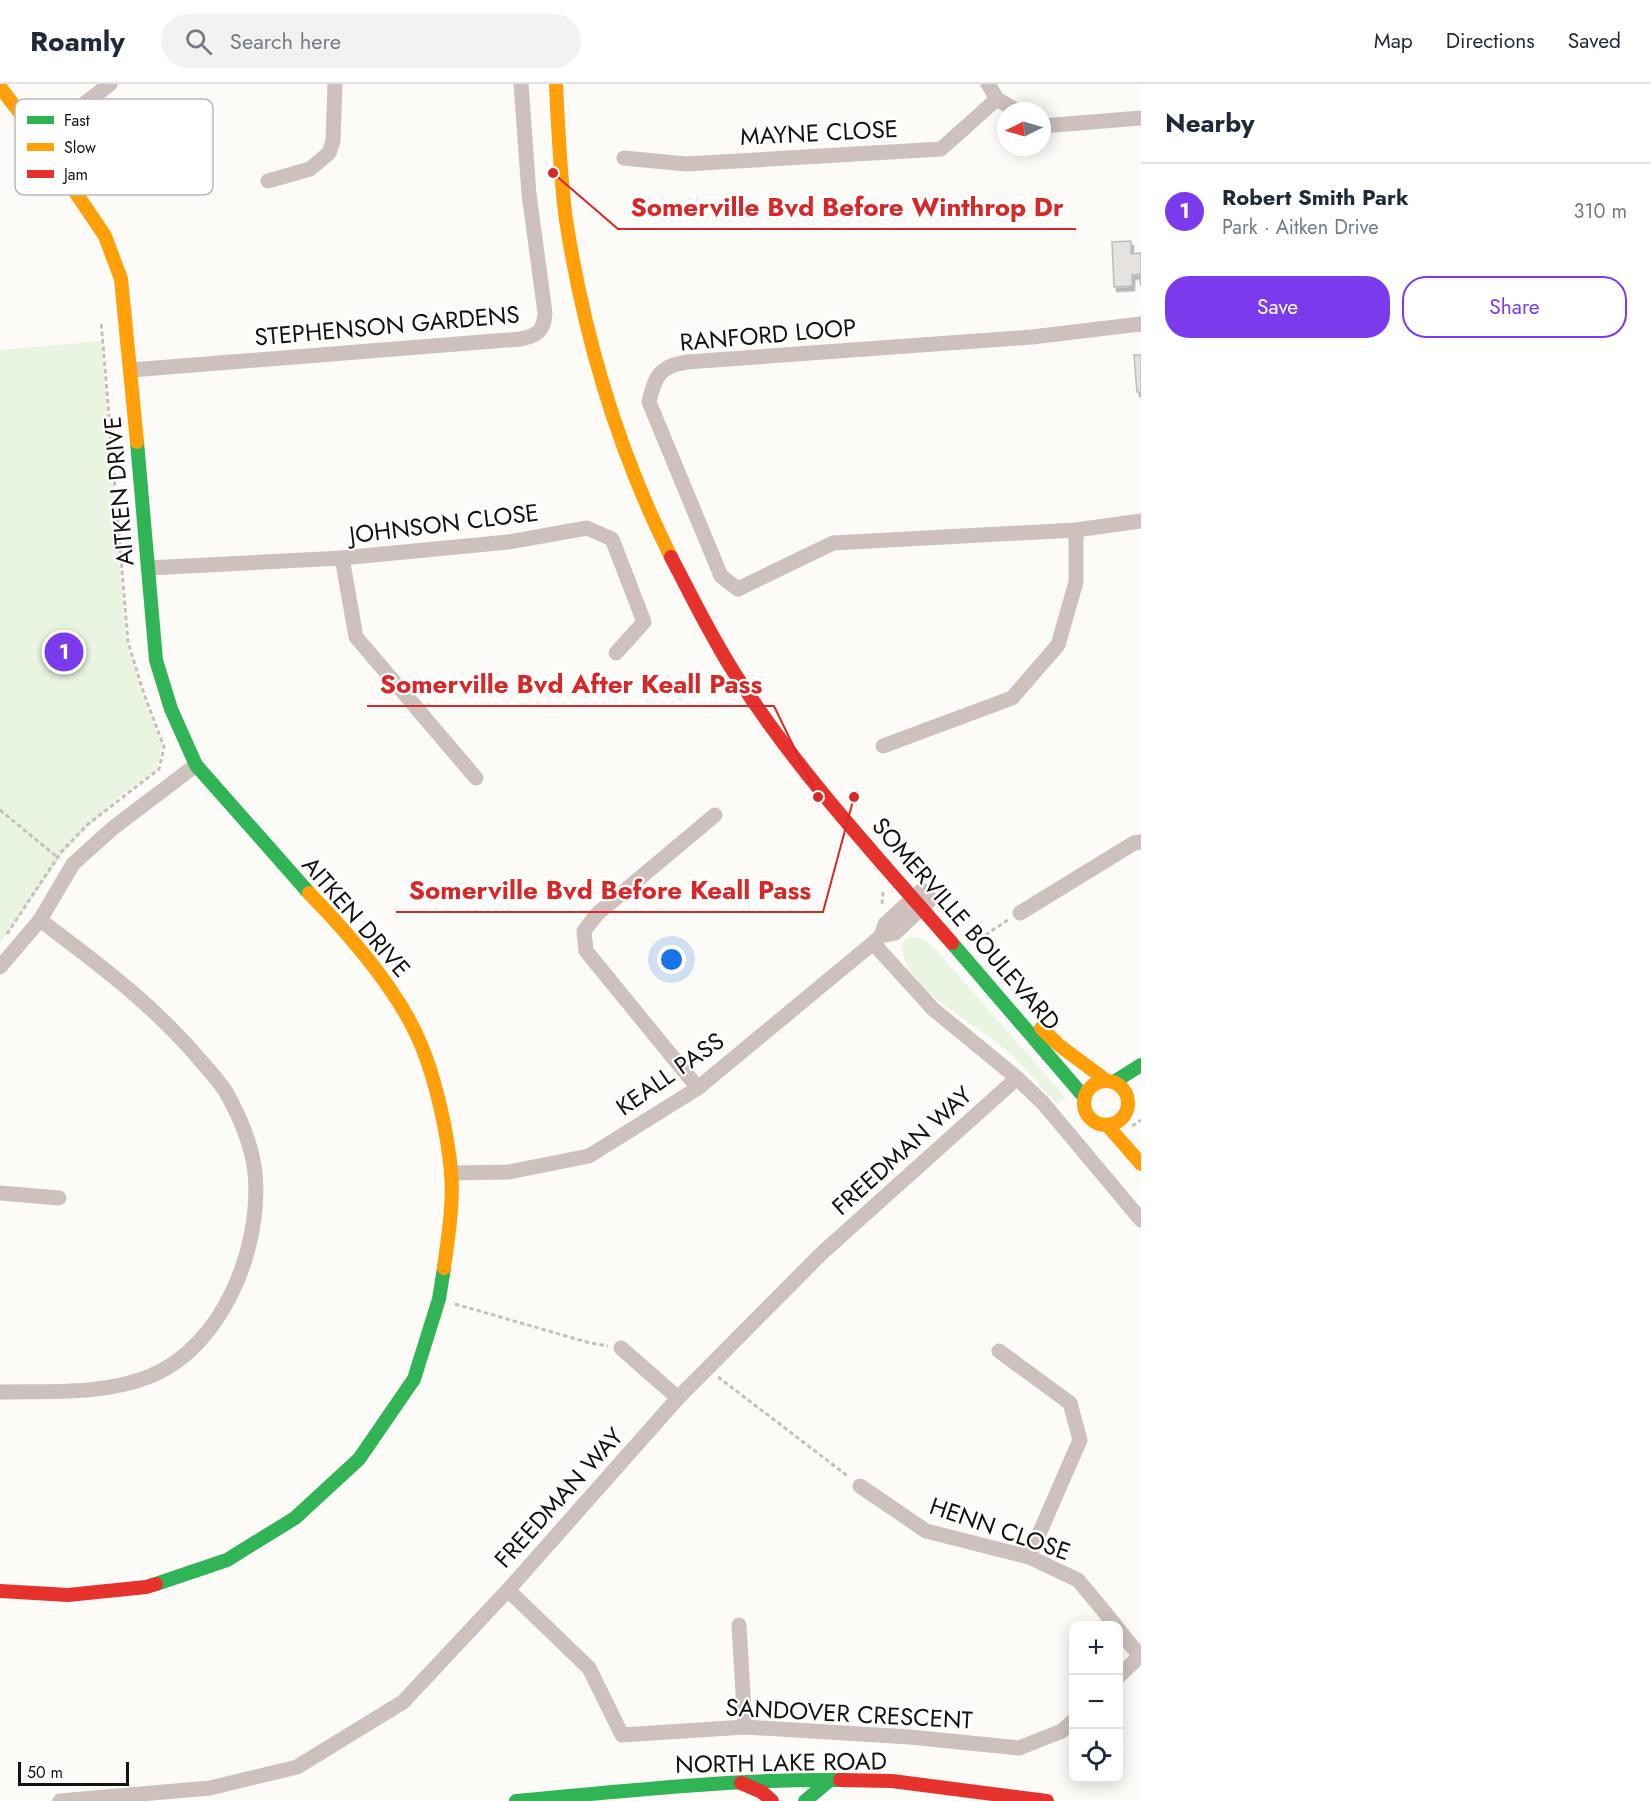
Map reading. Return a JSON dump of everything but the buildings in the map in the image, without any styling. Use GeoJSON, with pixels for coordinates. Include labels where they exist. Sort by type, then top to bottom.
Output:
{"type":"FeatureCollection","features":[{"type":"Feature","properties":{"kind":"main road","name":"SOMERVILLE BOULEVARD"},"geometry":{"type":"LineString","coordinates":[[556,84],[561,169],[568,226],[589,338],[619,438],[657,530],[711,634],[740,682],[816,785],[1038,1025],[1060,1046],[1110,1082]]}},
{"type":"Feature","properties":{"kind":"main road","name":"SOMERVILLE BOULEVARD"},"geometry":{"type":"LineString","coordinates":[[568,84],[576,202],[593,304],[622,410],[639,457],[684,561],[746,668],[808,754],[1085,1098]]}},
{"type":"Feature","properties":{"kind":"main road","name":"AITKEN DRIVE"},"geometry":{"type":"LineString","coordinates":[[0,87],[15,107]]}},
{"type":"Feature","properties":{"kind":"main road","name":"AITKEN DRIVE"},"geometry":{"type":"LineString","coordinates":[[0,1591],[68,1595],[146,1587],[227,1560],[295,1518],[360,1459],[414,1379],[439,1299],[449,1233],[451,1173],[441,1113],[422,1047],[393,993],[343,928],[295,879],[196,765],[171,709],[156,660],[121,279],[105,236],[77,195]]}},
{"type":"Feature","properties":{"kind":"main road"},"geometry":{"type":"LineString","coordinates":[[1141,1065],[1110,1082],[1093,1086],[1085,1098],[1084,1105],[1089,1117],[1094,1122],[1107,1125],[1141,1164]]}},
{"type":"Feature","properties":{"kind":"main road"},"geometry":{"type":"LineString","coordinates":[[1107,1125],[1121,1119],[1129,1120],[1128,1099],[1120,1086],[1110,1082]]}},
{"type":"Feature","properties":{"kind":"main road"},"geometry":{"type":"LineString","coordinates":[[1128,1099],[1139,1088]]}},
{"type":"Feature","properties":{"kind":"main road","name":"NORTH LAKE ROAD"},"geometry":{"type":"LineString","coordinates":[[516,1801],[794,1780],[892,1781],[1047,1801]]}},
{"type":"Feature","properties":{"kind":"main road"},"geometry":{"type":"LineString","coordinates":[[805,1801],[830,1780]]}},
{"type":"Feature","properties":{"kind":"main road"},"geometry":{"type":"LineString","coordinates":[[741,1783],[770,1797],[772,1801]]}},
{"type":"Feature","properties":{"kind":"street"},"geometry":{"type":"LineString","coordinates":[[90,99],[110,84]]}},
{"type":"Feature","properties":{"kind":"street"},"geometry":{"type":"LineString","coordinates":[[268,181],[310,169],[329,153],[333,141],[335,84]]}},
{"type":"Feature","properties":{"kind":"street","name":"STEPHENSON GARDENS"},"geometry":{"type":"LineString","coordinates":[[131,370],[533,337],[544,325],[545,313],[529,194],[521,84]]}},
{"type":"Feature","properties":{"kind":"street"},"geometry":{"type":"LineString","coordinates":[[988,84],[997,99],[1002,102]]}},
{"type":"Feature","properties":{"kind":"street","name":"MAYNE CLOSE"},"geometry":{"type":"LineString","coordinates":[[624,158],[686,164],[941,149],[997,99]]}},
{"type":"Feature","properties":{"kind":"street"},"geometry":{"type":"LineString","coordinates":[[1051,125],[1141,118]]}},
{"type":"Feature","properties":{"kind":"street","name":"RANFORD LOOP"},"geometry":{"type":"LineString","coordinates":[[1141,324],[1032,337],[671,364],[654,381],[648,402],[721,576],[738,589],[833,543],[1076,530],[1141,520]]}},
{"type":"Feature","properties":{"kind":"street","name":"JOHNSON CLOSE"},"geometry":{"type":"LineString","coordinates":[[148,568],[342,558],[508,542],[587,528],[612,539],[644,622],[616,653]]}},
{"type":"Feature","properties":{"kind":"street"},"geometry":{"type":"LineString","coordinates":[[883,746],[1012,698],[1058,645],[1076,582],[1076,530]]}},
{"type":"Feature","properties":{"kind":"street"},"geometry":{"type":"LineString","coordinates":[[342,558],[356,637],[476,778]]}},
{"type":"Feature","properties":{"kind":"street"},"geometry":{"type":"LineString","coordinates":[[0,967],[40,920],[70,868],[113,828],[196,765]]}},
{"type":"Feature","properties":{"kind":"street"},"geometry":{"type":"LineString","coordinates":[[698,1088],[586,951],[584,931],[597,914],[715,814]]}},
{"type":"Feature","properties":{"kind":"street"},"geometry":{"type":"LineString","coordinates":[[1020,913],[1134,843],[1141,842]]}},
{"type":"Feature","properties":{"kind":"street","name":"KEALL PASS"},"geometry":{"type":"LineString","coordinates":[[451,1173],[509,1172],[589,1156],[698,1088],[877,940],[895,933],[922,898]]}},
{"type":"Feature","properties":{"kind":"street"},"geometry":{"type":"LineString","coordinates":[[0,1392],[96,1390],[149,1377],[188,1354],[221,1314],[241,1273],[254,1223],[255,1172],[247,1133],[225,1090],[184,1041],[139,996],[40,920]]}},
{"type":"Feature","properties":{"kind":"street"},"geometry":{"type":"LineString","coordinates":[[877,940],[933,1010],[1017,1078],[1043,1103],[1141,1220]]}},
{"type":"Feature","properties":{"kind":"street","name":"FREEDMAN WAY"},"geometry":{"type":"LineString","coordinates":[[60,1801],[210,1788],[297,1767],[403,1702],[508,1590],[678,1398],[822,1253],[1017,1078]]}},
{"type":"Feature","properties":{"kind":"street"},"geometry":{"type":"LineString","coordinates":[[0,1193],[59,1198]]}},
{"type":"Feature","properties":{"kind":"street"},"geometry":{"type":"LineString","coordinates":[[621,1348],[678,1398]]}},
{"type":"Feature","properties":{"kind":"street"},"geometry":{"type":"LineString","coordinates":[[999,1351],[1070,1403],[1080,1440],[1029,1557]]}},
{"type":"Feature","properties":{"kind":"street","name":"HENN CLOSE"},"geometry":{"type":"LineString","coordinates":[[860,1486],[926,1532],[1029,1557],[1078,1580],[1112,1621]]}},
{"type":"Feature","properties":{"kind":"street","name":"SANDOVER CRESCENT"},"geometry":{"type":"LineString","coordinates":[[508,1590],[589,1668],[622,1735],[745,1726],[910,1737],[1019,1748],[1062,1731],[1069,1725]]}},
{"type":"Feature","properties":{"kind":"street"},"geometry":{"type":"LineString","coordinates":[[739,1624],[745,1726]]}},
{"type":"Feature","properties":{"kind":"street"},"geometry":{"type":"LineString","coordinates":[[1121,1675],[1141,1655],[1123,1634]]}},
{"type":"Feature","properties":{"kind":"path"},"geometry":{"type":"LineString","coordinates":[[6,936],[57,857],[87,825],[159,769],[164,747],[128,642],[101,321]]}},
{"type":"Feature","properties":{"kind":"path"},"geometry":{"type":"LineString","coordinates":[[0,810],[70,868]]}},
{"type":"Feature","properties":{"kind":"path"},"geometry":{"type":"LineString","coordinates":[[979,939],[1020,913]]}},
{"type":"Feature","properties":{"kind":"path"},"geometry":{"type":"LineString","coordinates":[[439,1299],[590,1343],[621,1348]]}},
{"type":"Feature","properties":{"kind":"path"},"geometry":{"type":"LineString","coordinates":[[707,1369],[860,1486]]}},
{"type":"Feature","properties":{"kind":"green space"},"geometry":{"type":"Polygon","coordinates":[[[101,341],[126,641],[162,745],[156,770],[112,802],[63,854],[0,944],[0,350],[101,341]]]}},
{"type":"Feature","properties":{"kind":"green space"},"geometry":{"type":"Polygon","coordinates":[[[909,937],[918,937],[929,942],[1066,1098],[1057,1104],[1007,1051],[926,990],[913,975],[905,959],[902,943],[909,937]]]}},
{"type":"Feature","properties":{"kind":"traffic: fast"},"geometry":{"type":"LineString","coordinates":[[137,442],[156,660],[171,709],[196,765],[309,893]]}},
{"type":"Feature","properties":{"kind":"traffic: fast"},"geometry":{"type":"LineString","coordinates":[[952,943],[1085,1098]]}},
{"type":"Feature","properties":{"kind":"traffic: fast"},"geometry":{"type":"LineString","coordinates":[[1114,1082],[1141,1065]]}},
{"type":"Feature","properties":{"kind":"traffic: fast"},"geometry":{"type":"LineString","coordinates":[[156,1584],[227,1560],[295,1518],[359,1459],[414,1379],[439,1299],[444,1268]]}},
{"type":"Feature","properties":{"kind":"traffic: fast"},"geometry":{"type":"LineString","coordinates":[[805,1801],[830,1780]]}},
{"type":"Feature","properties":{"kind":"traffic: fast"},"geometry":{"type":"LineString","coordinates":[[516,1801],[719,1784],[840,1780]]}},
{"type":"Feature","properties":{"kind":"traffic: slow"},"geometry":{"type":"LineString","coordinates":[[556,84],[566,220],[593,350],[619,434],[652,517],[671,557]]}},
{"type":"Feature","properties":{"kind":"traffic: slow"},"geometry":{"type":"LineString","coordinates":[[0,87],[15,107]]}},
{"type":"Feature","properties":{"kind":"traffic: slow"},"geometry":{"type":"LineString","coordinates":[[77,195],[105,236],[121,279],[137,442]]}},
{"type":"Feature","properties":{"kind":"traffic: slow"},"geometry":{"type":"LineString","coordinates":[[309,893],[341,927],[388,985],[413,1026],[422,1047],[441,1108],[451,1172],[451,1208],[444,1268]]}},
{"type":"Feature","properties":{"kind":"traffic: slow"},"geometry":{"type":"LineString","coordinates":[[1041,1028],[1060,1046],[1107,1081]]}},
{"type":"Feature","properties":{"kind":"traffic: slow"},"geometry":{"type":"LineString","coordinates":[[1106,1081],[1121,1088],[1128,1103],[1121,1118],[1106,1125],[1091,1118],[1084,1103],[1091,1088],[1106,1081]]}},
{"type":"Feature","properties":{"kind":"traffic: slow"},"geometry":{"type":"LineString","coordinates":[[1107,1125],[1141,1164]]}},
{"type":"Feature","properties":{"kind":"traffic: jam"},"geometry":{"type":"LineString","coordinates":[[671,557],[719,648],[786,747],[867,846],[952,943]]}},
{"type":"Feature","properties":{"kind":"traffic: jam"},"geometry":{"type":"LineString","coordinates":[[0,1591],[68,1595],[156,1584]]}},
{"type":"Feature","properties":{"kind":"traffic: jam"},"geometry":{"type":"LineString","coordinates":[[840,1780],[892,1781],[1047,1801]]}},
{"type":"Feature","properties":{"kind":"traffic: jam"},"geometry":{"type":"LineString","coordinates":[[741,1783],[762,1792],[772,1801]]}},
{"type":"Feature","properties":{"kind":"place","name":"Somerville Bvd Before Winthrop Dr"},"geometry":{"type":"Point","coordinates":[553,173]}},
{"type":"Feature","properties":{"kind":"place","name":"Robert Smith Park"},"geometry":{"type":"Point","coordinates":[64,652]}},
{"type":"Feature","properties":{"kind":"place","name":"Somerville Bvd After Keall Pass"},"geometry":{"type":"Point","coordinates":[818,797]}},
{"type":"Feature","properties":{"kind":"place","name":"Somerville Bvd Before Keall Pass"},"geometry":{"type":"Point","coordinates":[854,797]}}]}
